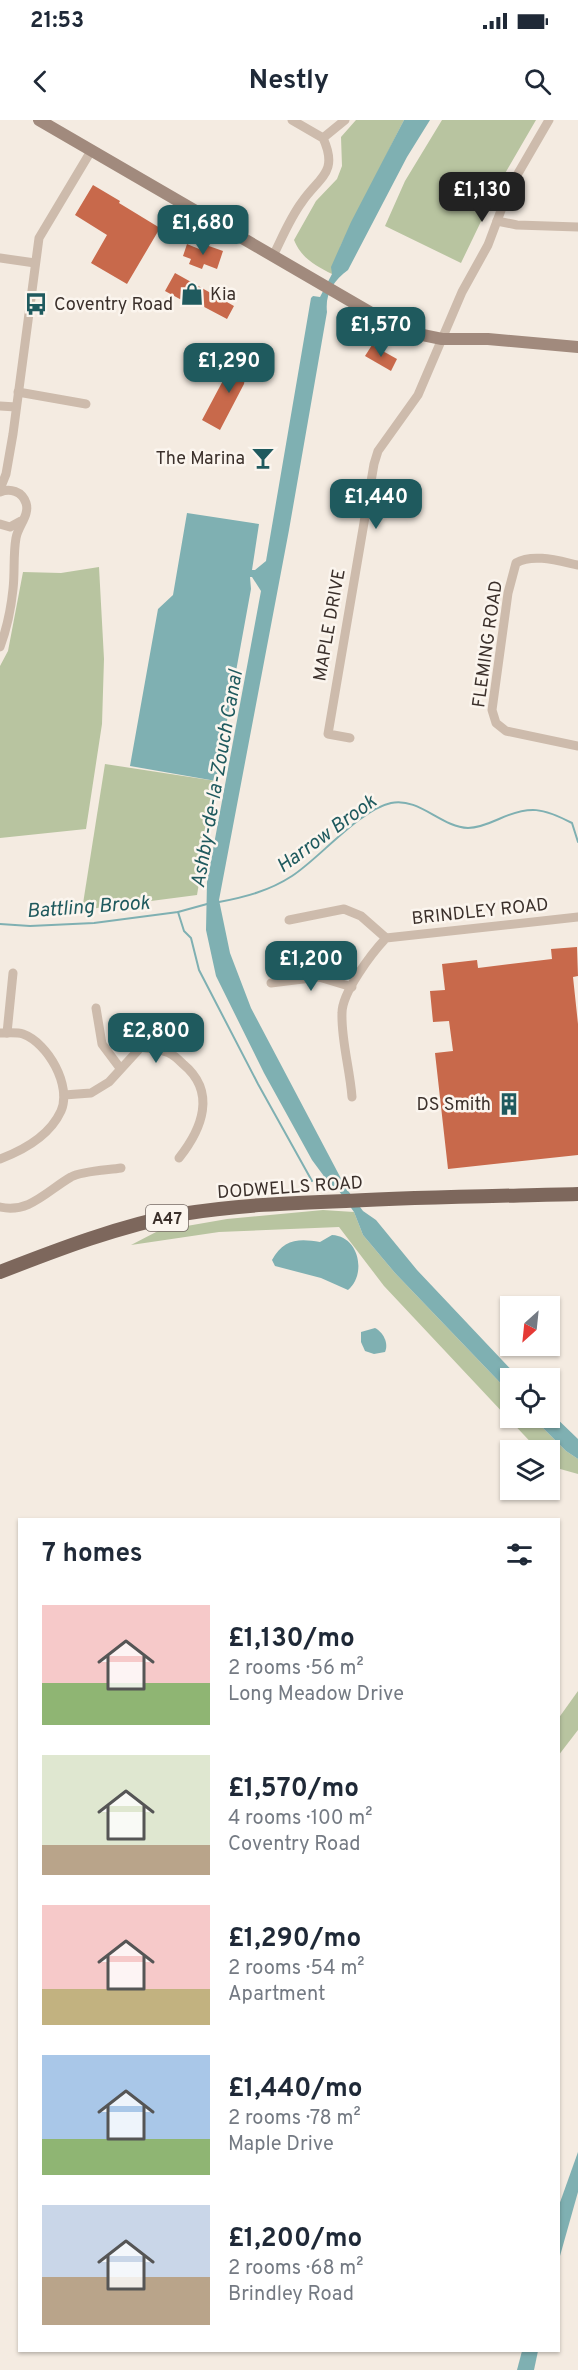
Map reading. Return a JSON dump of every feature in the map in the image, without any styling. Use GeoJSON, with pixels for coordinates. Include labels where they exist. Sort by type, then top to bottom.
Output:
{"type":"FeatureCollection","features":[{"type":"Feature","properties":{"kind":"main road"},"geometry":{"type":"LineString","coordinates":[[39,120],[373,314],[408,332],[442,339],[488,339],[578,347]]}},
{"type":"Feature","properties":{"kind":"main road","name":"DODWELLS ROAD"},"geometry":{"type":"LineString","coordinates":[[0,1281],[6,1270],[50,1251],[127,1227],[182,1214],[259,1205],[328,1201],[578,1194]]}},
{"type":"Feature","properties":{"kind":"street"},"geometry":{"type":"LineString","coordinates":[[273,256],[302,202],[325,178],[330,161],[323,138],[292,120]]}},
{"type":"Feature","properties":{"kind":"street"},"geometry":{"type":"LineString","coordinates":[[323,138],[345,120]]}},
{"type":"Feature","properties":{"kind":"street"},"geometry":{"type":"LineString","coordinates":[[442,339],[497,221],[509,189],[549,120]]}},
{"type":"Feature","properties":{"kind":"street"},"geometry":{"type":"LineString","coordinates":[[0,647],[9,618],[14,589],[16,540],[27,508],[24,498],[19,493],[3,490],[35,263],[44,228],[92,151]]}},
{"type":"Feature","properties":{"kind":"street"},"geometry":{"type":"LineString","coordinates":[[497,221],[517,225],[578,226]]}},
{"type":"Feature","properties":{"kind":"street"},"geometry":{"type":"LineString","coordinates":[[0,258],[35,263]]}},
{"type":"Feature","properties":{"kind":"street","name":"MAPLE DRIVE"},"geometry":{"type":"LineString","coordinates":[[350,738],[328,734],[373,466],[378,451],[418,395],[442,339]]}},
{"type":"Feature","properties":{"kind":"street"},"geometry":{"type":"LineString","coordinates":[[18,392],[86,404]]}},
{"type":"Feature","properties":{"kind":"street"},"geometry":{"type":"LineString","coordinates":[[0,406],[16,407]]}},
{"type":"Feature","properties":{"kind":"street"},"geometry":{"type":"LineString","coordinates":[[16,540],[5,525],[23,519]]}},
{"type":"Feature","properties":{"kind":"street","name":"FLEMING ROAD"},"geometry":{"type":"LineString","coordinates":[[578,565],[524,559],[516,563],[508,593],[492,714],[496,723],[506,731],[578,746]]}},
{"type":"Feature","properties":{"kind":"street"},"geometry":{"type":"LineString","coordinates":[[289,920],[344,909],[361,916],[386,938],[352,987],[341,1012],[352,1097]]}},
{"type":"Feature","properties":{"kind":"street","name":"BRINDLEY ROAD"},"geometry":{"type":"LineString","coordinates":[[386,938],[578,917]]}},
{"type":"Feature","properties":{"kind":"street"},"geometry":{"type":"LineString","coordinates":[[0,1159],[26,1149],[45,1132],[61,1111],[64,1095],[58,1069],[37,1044],[24,1034],[4,1033],[13,974]]}},
{"type":"Feature","properties":{"kind":"street"},"geometry":{"type":"LineString","coordinates":[[271,983],[319,977],[352,987]]}},
{"type":"Feature","properties":{"kind":"street"},"geometry":{"type":"LineString","coordinates":[[96,1008],[102,1044],[120,1068]]}},
{"type":"Feature","properties":{"kind":"street"},"geometry":{"type":"LineString","coordinates":[[64,1095],[92,1093],[109,1082],[141,1047],[170,1053],[193,1072],[204,1098],[201,1120],[191,1143],[179,1158]]}},
{"type":"Feature","properties":{"kind":"street"},"geometry":{"type":"LineString","coordinates":[[0,1207],[11,1210],[22,1208],[49,1193],[72,1176],[122,1168]]}},
{"type":"Feature","properties":{"kind":"green space"},"geometry":{"type":"Polygon","coordinates":[[[356,120],[404,120],[341,245],[332,274],[305,257],[294,240],[316,201],[337,179],[342,166],[341,137],[356,120]]]}},
{"type":"Feature","properties":{"kind":"green space"},"geometry":{"type":"Polygon","coordinates":[[[442,120],[536,120],[500,182],[461,263],[385,226],[405,181],[442,120]]]}},
{"type":"Feature","properties":{"kind":"green space"},"geometry":{"type":"Polygon","coordinates":[[[99,567],[104,659],[102,724],[86,829],[0,838],[0,666],[8,651],[23,572],[61,573],[99,567]]]}},
{"type":"Feature","properties":{"kind":"green space"},"geometry":{"type":"Polygon","coordinates":[[[105,764],[216,781],[197,895],[82,910],[105,764]]]}},
{"type":"Feature","properties":{"kind":"green space"},"geometry":{"type":"Polygon","coordinates":[[[323,1210],[354,1212],[363,1235],[395,1273],[500,1383],[500,1410],[384,1286],[339,1227],[219,1232],[131,1245],[158,1231],[227,1219],[323,1210]]]}},
{"type":"Feature","properties":{"kind":"green space"},"geometry":{"type":"Polygon","coordinates":[[[517,1428],[543,1428],[555,1440],[529,1440],[517,1428]]]}},
{"type":"Feature","properties":{"kind":"green space"},"geometry":{"type":"Polygon","coordinates":[[[560,1445],[578,1459],[578,1474],[560,1469],[560,1445]]]}},
{"type":"Feature","properties":{"kind":"green space"},"geometry":{"type":"Polygon","coordinates":[[[578,1691],[578,1730],[560,1753],[560,1716],[578,1691]]]}},
{"type":"Feature","properties":{"kind":"water","name":"Ashby-de-la-Zouch Canal"},"geometry":{"type":"Polygon","coordinates":[[[404,120],[430,120],[407,157],[348,270],[334,283],[327,299],[327,312],[289,530],[219,900],[230,953],[251,1008],[346,1188],[363,1211],[376,1220],[417,1270],[510,1368],[500,1368],[500,1383],[395,1273],[363,1235],[354,1212],[312,1160],[264,1073],[216,976],[206,930],[207,882],[261,591],[252,577],[250,577],[251,589],[216,781],[130,766],[158,609],[173,595],[187,513],[259,524],[252,570],[266,561],[311,298],[320,297],[332,274],[331,267],[351,222],[404,120]]]}},
{"type":"Feature","properties":{"kind":"water"},"geometry":{"type":"Polygon","coordinates":[[[332,1235],[349,1242],[357,1257],[357,1275],[348,1290],[321,1278],[275,1266],[272,1260],[286,1244],[298,1240],[320,1242],[332,1235]]]}},
{"type":"Feature","properties":{"kind":"water"},"geometry":{"type":"Polygon","coordinates":[[[375,1328],[383,1335],[386,1345],[385,1352],[374,1354],[365,1351],[361,1342],[361,1332],[375,1328]]]}},
{"type":"Feature","properties":{"kind":"water"},"geometry":{"type":"Polygon","coordinates":[[[560,1422],[578,1439],[578,1459],[560,1445],[560,1440],[555,1440],[543,1428],[560,1428],[560,1422]]]}},
{"type":"Feature","properties":{"kind":"water"},"geometry":{"type":"Polygon","coordinates":[[[578,2152],[578,2192],[560,2256],[560,2202],[578,2152]]]}},
{"type":"Feature","properties":{"kind":"water"},"geometry":{"type":"Polygon","coordinates":[[[522,2352],[538,2352],[534,2370],[517,2370],[522,2352]]]}},
{"type":"Feature","properties":{"kind":"building"},"geometry":{"type":"Polygon","coordinates":[[[93,185],[160,228],[127,284],[91,263],[107,235],[75,215],[93,185]]]}},
{"type":"Feature","properties":{"kind":"building"},"geometry":{"type":"Polygon","coordinates":[[[187,244],[204,251],[206,245],[223,251],[217,269],[204,264],[202,269],[189,264],[191,259],[183,256],[187,244]]]}},
{"type":"Feature","properties":{"kind":"building","name":"Kia"},"geometry":{"type":"Polygon","coordinates":[[[175,273],[234,306],[227,319],[191,300],[189,304],[165,291],[175,273]]]}},
{"type":"Feature","properties":{"kind":"building"},"geometry":{"type":"Polygon","coordinates":[[[372,345],[397,359],[391,371],[365,356],[372,345]]]}},
{"type":"Feature","properties":{"kind":"building"},"geometry":{"type":"Polygon","coordinates":[[[233,363],[259,365],[258,379],[245,377],[244,384],[220,430],[202,420],[227,373],[232,375],[233,363]]]}},
{"type":"Feature","properties":{"kind":"building","name":"DS Smith"},"geometry":{"type":"Polygon","coordinates":[[[577,947],[578,976],[573,977],[578,1024],[578,1155],[448,1169],[435,1053],[453,1051],[449,1021],[433,1022],[430,991],[445,990],[442,964],[477,960],[478,968],[552,959],[551,949],[577,947]]]}},
{"type":"Feature","properties":{"kind":"waterway","name":"Harrow Brook"},"geometry":{"type":"LineString","coordinates":[[219,902],[275,886],[303,868],[353,824],[379,807],[391,803],[411,804],[449,823],[468,828],[484,825],[519,812],[544,811],[572,823],[578,842]]}},
{"type":"Feature","properties":{"kind":"waterway","name":"Battling Brook"},"geometry":{"type":"LineString","coordinates":[[0,924],[30,926],[94,923],[178,912],[207,904]]}},
{"type":"Feature","properties":{"kind":"waterway"},"geometry":{"type":"LineString","coordinates":[[178,912],[184,931],[191,938],[199,970],[258,1084],[312,1181]]}},
{"type":"Feature","properties":{"kind":"place","name":"Kia"},"geometry":{"type":"Point","coordinates":[192,294]}},
{"type":"Feature","properties":{"kind":"place","name":"Coventry Road"},"geometry":{"type":"Point","coordinates":[36,304]}},
{"type":"Feature","properties":{"kind":"place","name":"The Marina"},"geometry":{"type":"Point","coordinates":[263,458]}},
{"type":"Feature","properties":{"kind":"place","name":"DS Smith"},"geometry":{"type":"Point","coordinates":[509,1104]}}]}
